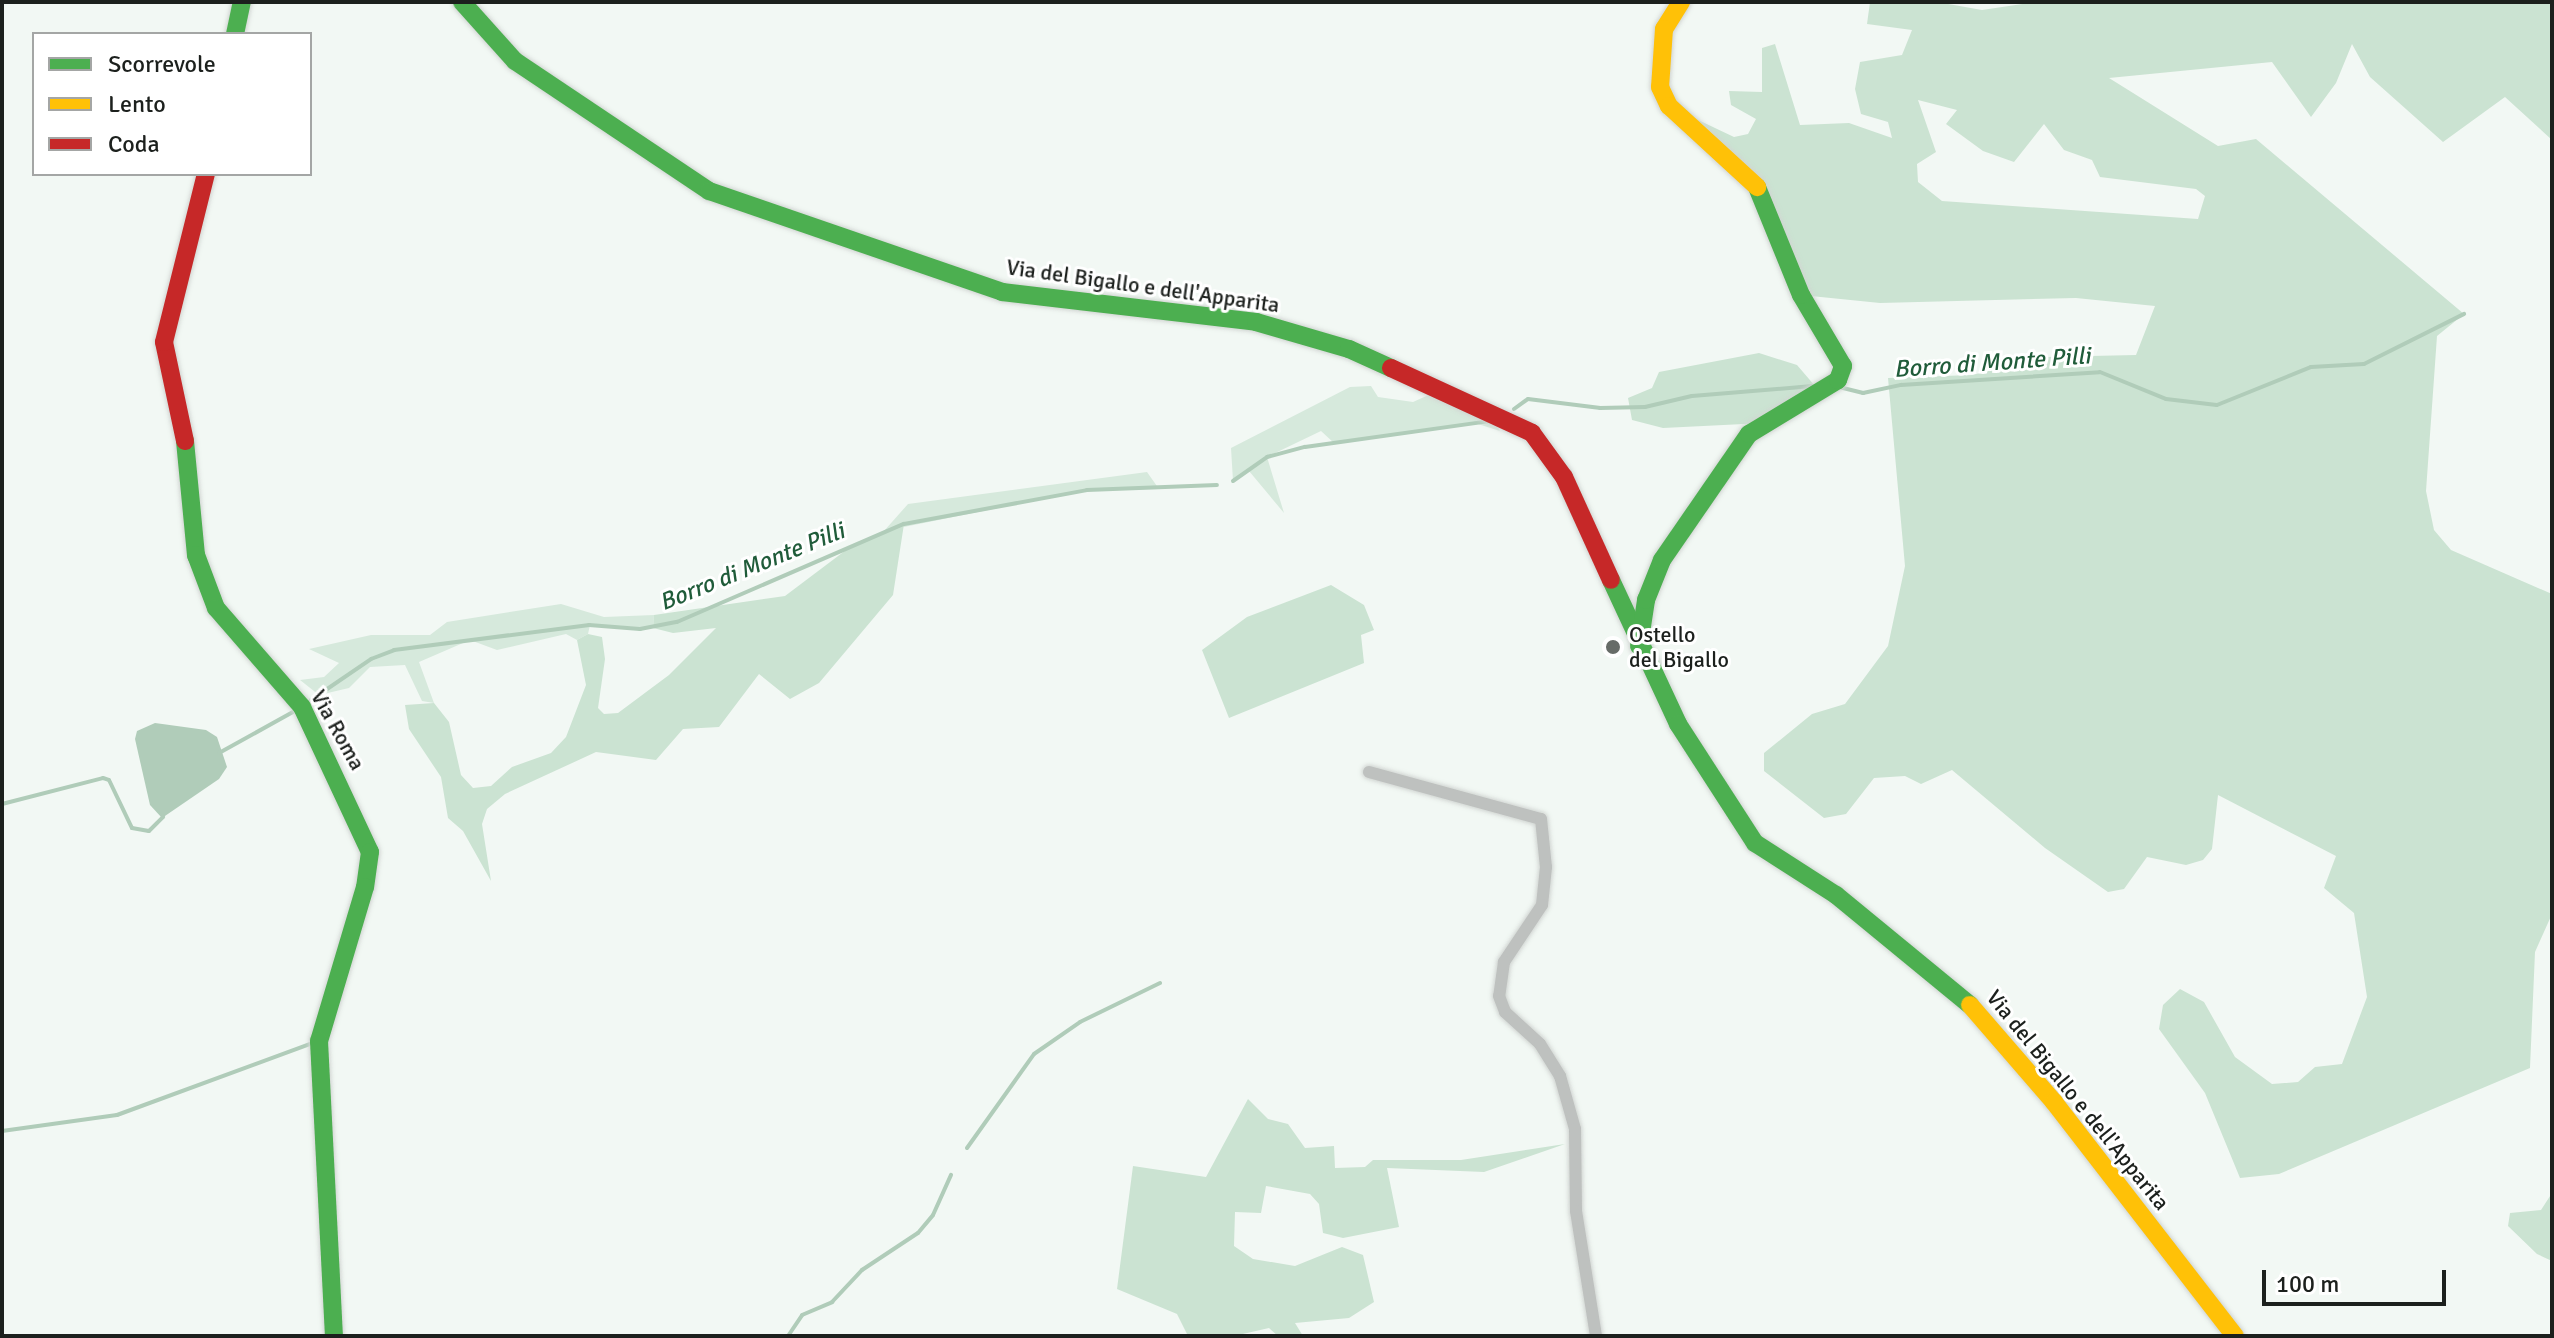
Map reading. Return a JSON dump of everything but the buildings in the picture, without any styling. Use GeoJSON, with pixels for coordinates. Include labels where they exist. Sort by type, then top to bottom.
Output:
{"type":"FeatureCollection","features":[{"type":"Feature","properties":{"kind":"street"},"geometry":{"type":"LineString","coordinates":[[235,32],[242,2]]}},
{"type":"Feature","properties":{"kind":"street","name":"Via del Bigallo e dell'Apparita"},"geometry":{"type":"LineString","coordinates":[[462,2],[515,61],[709,191],[1002,292],[1256,322],[1309,337],[1349,349],[1510,419],[1532,433],[1564,477],[1639,646],[1678,724],[1755,843],[1836,895],[1956,989],[2054,1102],[2235,1336]]}},
{"type":"Feature","properties":{"kind":"street"},"geometry":{"type":"LineString","coordinates":[[1639,646],[1646,600],[1662,560],[1741,446],[1764,423],[1838,380],[1843,366],[1801,295],[1763,192],[1669,106],[1660,87],[1664,29],[1681,2]]}},
{"type":"Feature","properties":{"kind":"street","name":"Via Roma"},"geometry":{"type":"LineString","coordinates":[[206,176],[164,342],[185,443],[196,555],[216,608],[233,633],[302,707],[370,852],[365,887],[319,1041],[334,1336]]}},
{"type":"Feature","properties":{"kind":"street"},"geometry":{"type":"LineString","coordinates":[[1369,772],[1541,819],[1546,867],[1542,905],[1504,962],[1499,996],[1505,1012],[1540,1044],[1560,1076],[1575,1129],[1576,1211],[1596,1336]]}},
{"type":"Feature","properties":{"kind":"shaded area"},"geometry":{"type":"Polygon","coordinates":[[[1870,2],[1937,2],[1982,10],[2036,2],[2552,2],[2552,140],[2505,97],[2443,142],[2370,77],[2352,44],[2336,83],[2311,117],[2272,62],[2109,78],[2218,146],[2256,139],[2464,314],[2437,336],[2426,491],[2434,530],[2451,550],[2552,594],[2552,914],[2535,952],[2530,1068],[2279,1174],[2240,1178],[2205,1093],[2159,1029],[2163,1005],[2180,989],[2204,1002],[2235,1057],[2272,1084],[2298,1082],[2315,1067],[2342,1064],[2367,997],[2354,913],[2324,888],[2336,856],[2218,795],[2212,849],[2203,860],[2186,865],[2147,857],[2124,889],[2108,892],[2045,848],[1952,770],[1921,784],[1905,776],[1874,778],[1846,814],[1824,818],[1764,771],[1764,753],[1812,714],[1845,704],[1888,646],[1905,566],[1888,378],[1972,375],[2045,357],[2136,355],[2155,306],[2076,298],[1880,303],[1801,295],[1763,192],[1696,119],[1734,137],[1748,134],[1756,119],[1731,105],[1729,91],[1762,92],[1762,48],[1775,44],[1800,125],[1849,123],[1892,138],[1888,122],[1861,114],[1855,89],[1860,62],[1902,55],[1912,30],[1867,24],[1870,2]],[[1918,100],[1936,152],[1917,164],[1918,182],[1942,201],[2198,219],[2205,196],[2196,189],[2100,177],[2092,160],[2064,150],[2044,124],[2014,162],[1983,151],[1946,124],[1957,110],[1918,100]]]}},
{"type":"Feature","properties":{"kind":"shaded area"},"geometry":{"type":"Polygon","coordinates":[[[1759,353],[1797,365],[1815,386],[1764,423],[1663,428],[1632,420],[1628,398],[1652,388],[1659,372],[1759,353]]]}},
{"type":"Feature","properties":{"kind":"shaded area"},"geometry":{"type":"Polygon","coordinates":[[[1371,386],[1378,397],[1413,402],[1433,393],[1495,423],[1500,431],[1478,424],[1334,443],[1321,431],[1267,457],[1284,513],[1249,471],[1233,481],[1231,448],[1350,387],[1371,386]]]}},
{"type":"Feature","properties":{"kind":"shaded area"},"geometry":{"type":"Polygon","coordinates":[[[1147,472],[1159,489],[1087,490],[884,531],[908,504],[1147,472]]]}},
{"type":"Feature","properties":{"kind":"shaded area"},"geometry":{"type":"Polygon","coordinates":[[[904,524],[893,595],[819,683],[790,699],[759,674],[719,727],[683,729],[656,760],[596,752],[505,794],[487,809],[482,824],[491,881],[463,831],[448,818],[441,777],[409,729],[405,705],[434,703],[449,722],[461,775],[473,788],[491,786],[512,767],[551,753],[566,737],[586,685],[577,640],[588,634],[602,637],[605,659],[598,708],[604,714],[618,713],[669,675],[716,628],[673,633],[653,628],[654,615],[785,596],[850,547],[904,524]]]}},
{"type":"Feature","properties":{"kind":"shaded area"},"geometry":{"type":"Polygon","coordinates":[[[1331,585],[1364,605],[1374,630],[1361,635],[1364,663],[1229,718],[1202,650],[1247,617],[1331,585]]]}},
{"type":"Feature","properties":{"kind":"shaded area"},"geometry":{"type":"Polygon","coordinates":[[[561,604],[604,617],[654,615],[653,628],[590,625],[588,634],[577,640],[566,634],[497,650],[470,640],[419,662],[434,703],[422,701],[405,665],[370,667],[349,688],[319,695],[300,680],[324,677],[339,663],[309,649],[371,635],[430,635],[447,622],[561,604]]]}},
{"type":"Feature","properties":{"kind":"shaded area"},"geometry":{"type":"Polygon","coordinates":[[[155,723],[206,730],[217,737],[227,767],[219,779],[162,818],[150,805],[135,739],[137,731],[155,723]]]}},
{"type":"Feature","properties":{"kind":"shaded area"},"geometry":{"type":"Polygon","coordinates":[[[1248,1099],[1268,1119],[1288,1124],[1305,1148],[1334,1146],[1335,1168],[1365,1167],[1373,1160],[1461,1160],[1565,1144],[1484,1172],[1387,1168],[1399,1227],[1343,1238],[1323,1233],[1319,1204],[1310,1194],[1266,1186],[1261,1213],[1235,1212],[1234,1246],[1253,1259],[1295,1266],[1342,1247],[1363,1255],[1374,1302],[1349,1318],[1295,1323],[1303,1336],[1278,1336],[1269,1328],[1234,1336],[1188,1336],[1177,1314],[1117,1289],[1133,1166],[1206,1177],[1248,1099]]]}},
{"type":"Feature","properties":{"kind":"shaded area"},"geometry":{"type":"Polygon","coordinates":[[[2552,1193],[2552,1261],[2537,1254],[2508,1226],[2510,1213],[2541,1210],[2552,1193]]]}},
{"type":"Feature","properties":{"kind":"waterway","name":"Borro di Monte Pilli"},"geometry":{"type":"LineString","coordinates":[[1839,387],[1863,393],[1901,385],[2100,372],[2166,399],[2217,405],[2311,367],[2364,364],[2464,314]]}},
{"type":"Feature","properties":{"kind":"waterway","name":"Borro di Monte Pilli"},"geometry":{"type":"LineString","coordinates":[[1514,409],[1528,399],[1600,408],[1645,407],[1692,396],[1813,386]]}},
{"type":"Feature","properties":{"kind":"waterway","name":"Borro di Monte Pilli"},"geometry":{"type":"LineString","coordinates":[[1233,481],[1267,457],[1305,447],[1489,421]]}},
{"type":"Feature","properties":{"kind":"waterway","name":"Borro di Monte Pilli"},"geometry":{"type":"LineString","coordinates":[[311,700],[371,659],[394,650],[589,625],[640,629],[677,622],[904,524],[1087,490],[1217,485]]}},
{"type":"Feature","properties":{"kind":"waterway","name":"Borro di Monte Pilli"},"geometry":{"type":"LineString","coordinates":[[219,753],[293,712]]}},
{"type":"Feature","properties":{"kind":"waterway","name":"Borro di Monte Pilli"},"geometry":{"type":"LineString","coordinates":[[2,804],[103,778],[109,780],[132,828],[149,831],[163,817]]}},
{"type":"Feature","properties":{"kind":"waterway"},"geometry":{"type":"LineString","coordinates":[[967,1148],[1034,1054],[1080,1022],[1160,983]]}},
{"type":"Feature","properties":{"kind":"waterway"},"geometry":{"type":"LineString","coordinates":[[2,1131],[117,1115],[315,1042]]}},
{"type":"Feature","properties":{"kind":"waterway"},"geometry":{"type":"LineString","coordinates":[[788,1336],[802,1315],[832,1302],[862,1270],[918,1233],[933,1215],[951,1175]]}},
{"type":"Feature","properties":{"kind":"traffic: fast"},"geometry":{"type":"LineString","coordinates":[[235,32],[242,2]]}},
{"type":"Feature","properties":{"kind":"traffic: fast"},"geometry":{"type":"LineString","coordinates":[[462,2],[515,61],[709,191],[1002,292],[1256,322],[1349,349],[1391,368]]}},
{"type":"Feature","properties":{"kind":"traffic: fast"},"geometry":{"type":"LineString","coordinates":[[1639,646],[1646,600],[1662,560],[1749,434],[1838,380],[1843,366],[1801,295],[1757,187]]}},
{"type":"Feature","properties":{"kind":"traffic: fast"},"geometry":{"type":"LineString","coordinates":[[185,441],[196,555],[216,608],[302,707],[370,852],[365,887],[319,1041],[334,1336]]}},
{"type":"Feature","properties":{"kind":"traffic: fast"},"geometry":{"type":"LineString","coordinates":[[1611,580],[1678,724],[1755,843],[1836,895],[1970,1005]]}},
{"type":"Feature","properties":{"kind":"traffic: slow"},"geometry":{"type":"LineString","coordinates":[[1681,2],[1664,29],[1660,87],[1669,106],[1757,187]]}},
{"type":"Feature","properties":{"kind":"traffic: slow"},"geometry":{"type":"LineString","coordinates":[[1970,1005],[2054,1102],[2235,1336]]}},
{"type":"Feature","properties":{"kind":"traffic: jam"},"geometry":{"type":"LineString","coordinates":[[185,441],[164,342],[206,176]]}},
{"type":"Feature","properties":{"kind":"traffic: jam"},"geometry":{"type":"LineString","coordinates":[[1391,368],[1532,433],[1564,477],[1611,580]]}},
{"type":"Feature","properties":{"kind":"place","name":"Ostello del Bigallo"},"geometry":{"type":"Point","coordinates":[1613,647]}}]}
